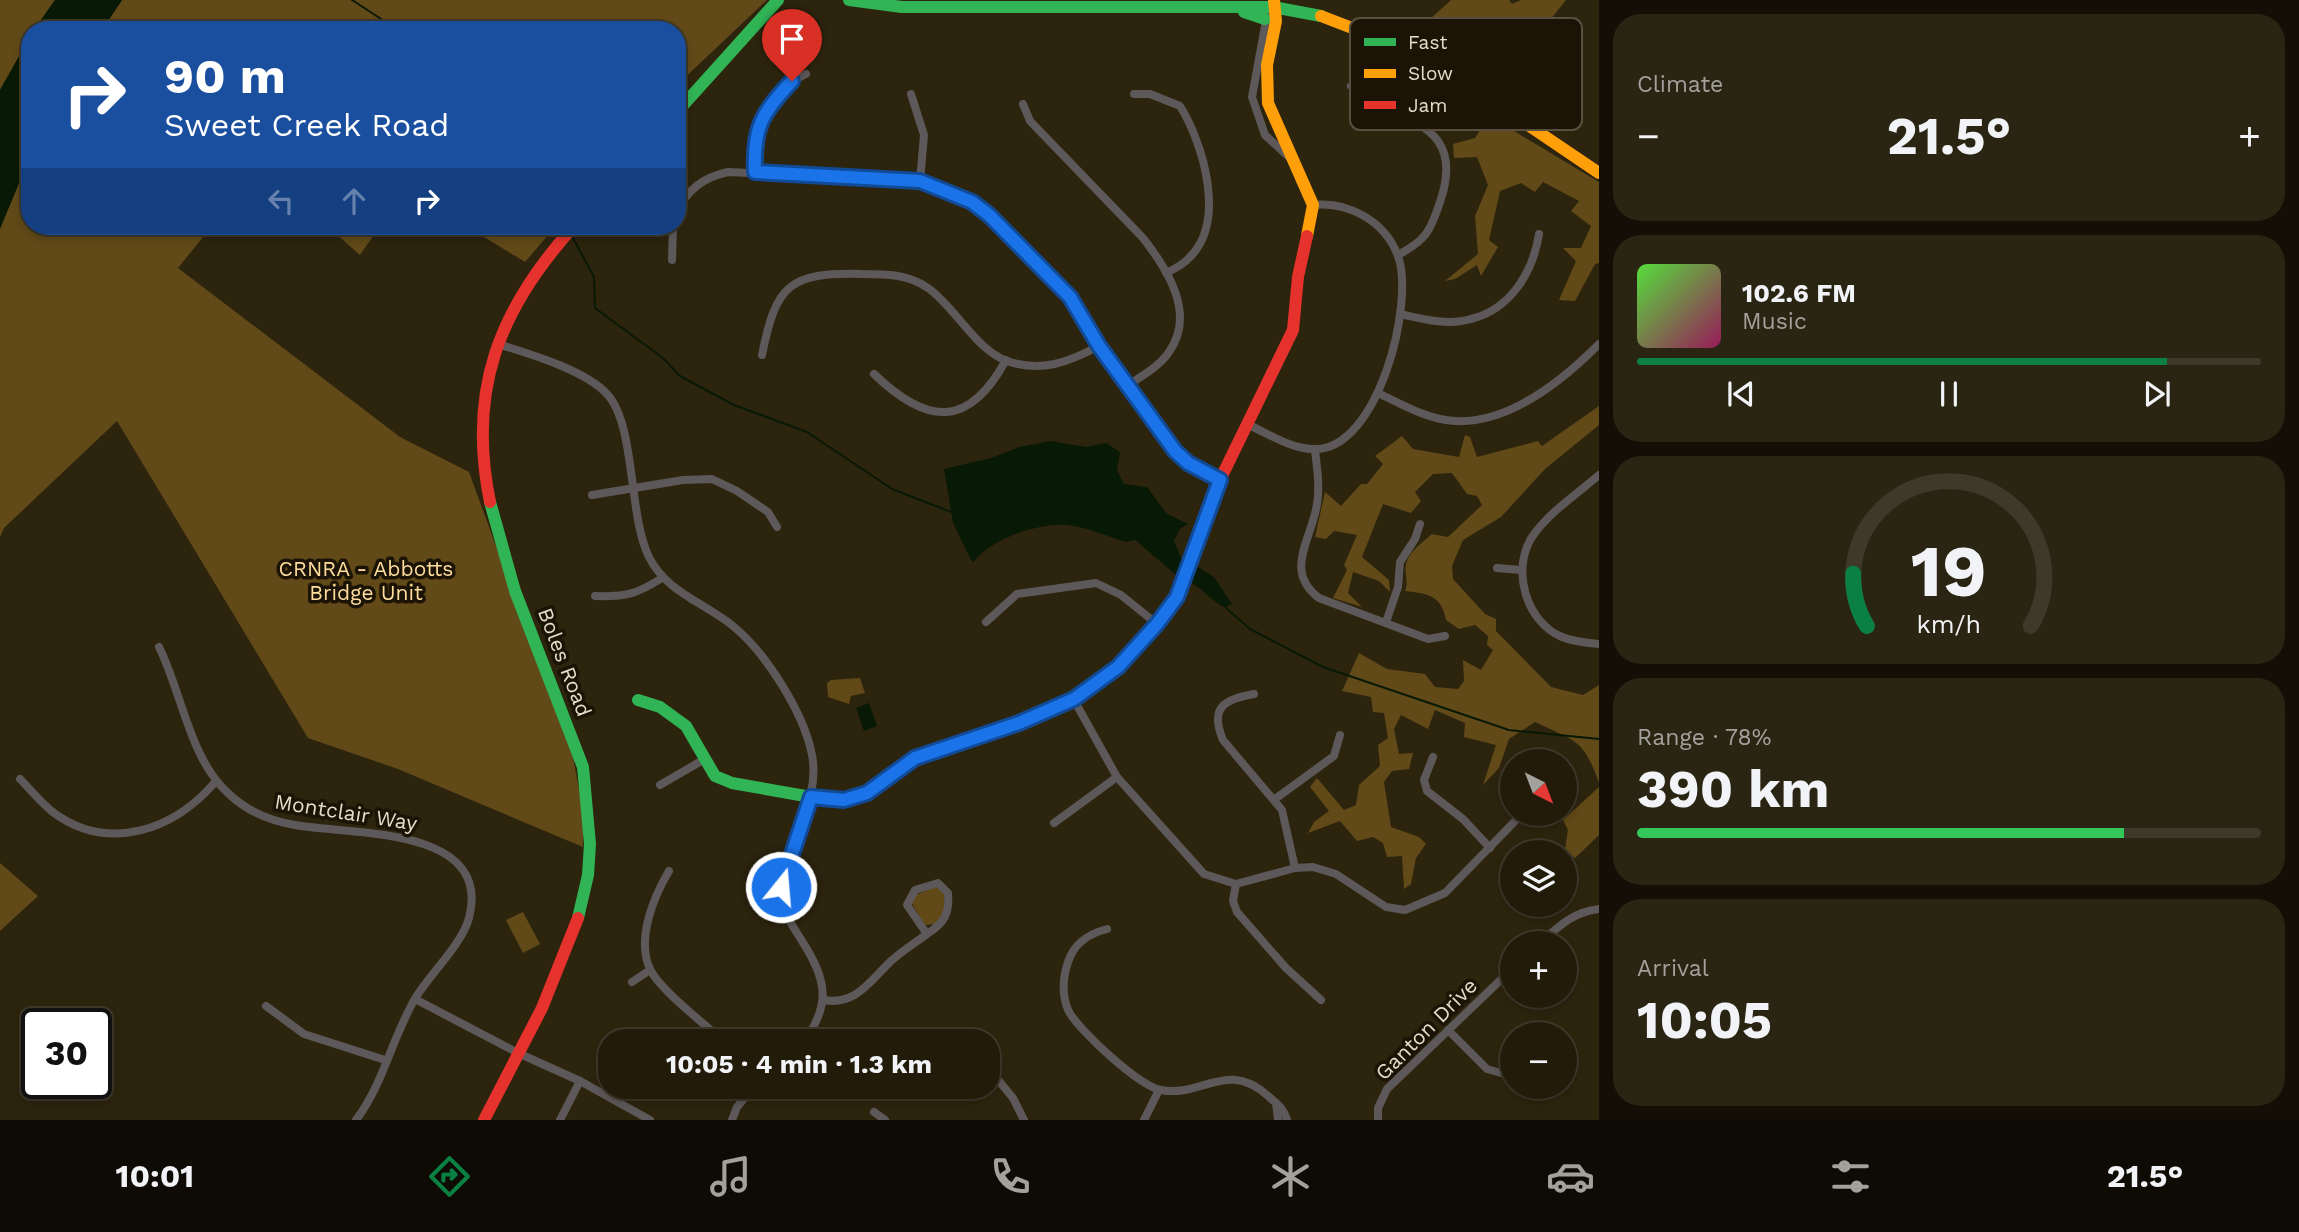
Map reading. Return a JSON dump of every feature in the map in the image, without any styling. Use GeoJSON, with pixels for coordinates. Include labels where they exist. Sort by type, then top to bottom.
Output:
{"type":"FeatureCollection","features":[{"type":"Feature","properties":{"kind":"street"},"geometry":{"type":"LineString","coordinates":[[686,102],[778,0]]}},
{"type":"Feature","properties":{"kind":"street"},"geometry":{"type":"LineString","coordinates":[[849,0],[902,7],[1274,4],[1326,16],[1350,26]]}},
{"type":"Feature","properties":{"kind":"street"},"geometry":{"type":"LineString","coordinates":[[1274,4],[1265,19],[1252,97],[1265,135],[1292,159]]}},
{"type":"Feature","properties":{"kind":"street"},"geometry":{"type":"LineString","coordinates":[[638,701],[660,707],[686,726],[699,744],[703,760],[715,776],[732,783],[811,797],[852,799],[867,793],[915,758],[1019,723],[1074,699],[1118,667],[1157,624],[1177,597],[1220,480],[1293,330],[1298,277],[1312,205],[1268,103],[1267,65],[1276,21],[1274,4]]}},
{"type":"Feature","properties":{"kind":"street"},"geometry":{"type":"LineString","coordinates":[[1185,6],[1198,11],[1257,14],[1265,19]]}},
{"type":"Feature","properties":{"kind":"street"},"geometry":{"type":"LineString","coordinates":[[755,172],[759,123],[766,108],[792,81],[806,74]]}},
{"type":"Feature","properties":{"kind":"street"},"geometry":{"type":"LineString","coordinates":[[911,94],[924,135],[920,181]]}},
{"type":"Feature","properties":{"kind":"street"},"geometry":{"type":"LineString","coordinates":[[1134,94],[1150,94],[1180,106],[1196,135],[1209,183],[1202,239],[1190,258],[1167,273]]}},
{"type":"Feature","properties":{"kind":"street"},"geometry":{"type":"LineString","coordinates":[[1023,104],[1030,121],[1143,239],[1167,273],[1180,309],[1181,324],[1177,338],[1160,363],[1127,386]]}},
{"type":"Feature","properties":{"kind":"street"},"geometry":{"type":"LineString","coordinates":[[1398,255],[1421,242],[1431,227],[1445,182],[1445,152],[1435,134],[1429,130]]}},
{"type":"Feature","properties":{"kind":"street"},"geometry":{"type":"LineString","coordinates":[[1535,130],[1599,173]]}},
{"type":"Feature","properties":{"kind":"street"},"geometry":{"type":"LineString","coordinates":[[686,196],[712,175],[755,172],[920,181],[972,202],[989,215],[1070,297],[1099,346],[1175,451],[1188,463],[1220,480]]}},
{"type":"Feature","properties":{"kind":"street"},"geometry":{"type":"LineString","coordinates":[[1249,425],[1292,445],[1315,450],[1349,436],[1380,394],[1400,314],[1402,287],[1398,255],[1383,233],[1364,216],[1333,203],[1312,205]]}},
{"type":"Feature","properties":{"kind":"street"},"geometry":{"type":"LineString","coordinates":[[1400,314],[1435,322],[1471,320],[1494,308],[1515,292],[1530,270],[1539,234]]}},
{"type":"Feature","properties":{"kind":"street","name":"Boles Road"},"geometry":{"type":"LineString","coordinates":[[484,1120],[568,950],[586,889],[591,828],[583,767],[563,706],[500,550],[481,468],[482,407],[498,344],[522,292],[542,262],[566,235]]}},
{"type":"Feature","properties":{"kind":"street"},"geometry":{"type":"LineString","coordinates":[[672,260],[673,235]]}},
{"type":"Feature","properties":{"kind":"street"},"geometry":{"type":"LineString","coordinates":[[762,355],[776,303],[795,284],[817,274],[894,274],[927,287],[993,353],[1006,360],[1026,365],[1056,365],[1099,346]]}},
{"type":"Feature","properties":{"kind":"street"},"geometry":{"type":"LineString","coordinates":[[498,344],[583,375],[608,395],[621,424],[632,489],[648,556],[662,578],[733,625],[766,662],[809,742],[813,759],[811,797],[781,887],[785,911],[821,976],[823,1000],[814,1029]]}},
{"type":"Feature","properties":{"kind":"street"},"geometry":{"type":"LineString","coordinates":[[1380,394],[1421,413],[1456,421],[1497,415],[1537,395],[1599,344]]}},
{"type":"Feature","properties":{"kind":"street"},"geometry":{"type":"LineString","coordinates":[[874,374],[920,408],[945,415],[972,405],[985,393],[1006,360]]}},
{"type":"Feature","properties":{"kind":"street"},"geometry":{"type":"LineString","coordinates":[[1315,450],[1317,505],[1304,550],[1301,580],[1319,598],[1428,639],[1445,636]]}},
{"type":"Feature","properties":{"kind":"street"},"geometry":{"type":"LineString","coordinates":[[1598,477],[1532,537],[1521,570],[1527,600],[1547,628],[1569,640],[1599,644]]}},
{"type":"Feature","properties":{"kind":"street"},"geometry":{"type":"LineString","coordinates":[[592,495],[683,480],[712,479],[737,491],[768,512],[776,527]]}},
{"type":"Feature","properties":{"kind":"street"},"geometry":{"type":"LineString","coordinates":[[1386,622],[1398,587],[1400,562],[1415,539],[1420,524]]}},
{"type":"Feature","properties":{"kind":"street"},"geometry":{"type":"LineString","coordinates":[[1497,568],[1521,570]]}},
{"type":"Feature","properties":{"kind":"street"},"geometry":{"type":"LineString","coordinates":[[596,596],[625,597],[662,578]]}},
{"type":"Feature","properties":{"kind":"street"},"geometry":{"type":"LineString","coordinates":[[986,622],[1017,594],[1096,583],[1121,596],[1157,624]]}},
{"type":"Feature","properties":{"kind":"street","name":"Montclair Way"},"geometry":{"type":"LineString","coordinates":[[159,647],[179,691],[200,753],[216,781],[242,805],[273,820],[427,843],[456,861],[470,888],[469,918],[460,938],[415,999],[385,1060],[378,1086],[356,1120]]}},
{"type":"Feature","properties":{"kind":"street"},"geometry":{"type":"LineString","coordinates":[[1254,694],[1231,698],[1220,708],[1217,727],[1223,740],[1275,800],[1288,829],[1295,868]]}},
{"type":"Feature","properties":{"kind":"street"},"geometry":{"type":"LineString","coordinates":[[1074,699],[1117,777],[1204,874],[1236,884],[1295,868],[1313,867],[1336,874],[1368,898],[1386,907],[1405,910],[1427,903],[1445,893],[1511,826]]}},
{"type":"Feature","properties":{"kind":"street"},"geometry":{"type":"LineString","coordinates":[[1275,800],[1334,756],[1340,735]]}},
{"type":"Feature","properties":{"kind":"street"},"geometry":{"type":"LineString","coordinates":[[1433,757],[1424,780],[1427,791],[1463,819],[1490,848]]}},
{"type":"Feature","properties":{"kind":"street"},"geometry":{"type":"LineString","coordinates":[[660,785],[703,760]]}},
{"type":"Feature","properties":{"kind":"street"},"geometry":{"type":"LineString","coordinates":[[1054,823],[1117,777]]}},
{"type":"Feature","properties":{"kind":"street"},"geometry":{"type":"LineString","coordinates":[[20,779],[45,806],[67,821],[93,831],[124,834],[147,831],[178,815],[198,800],[216,781]]}},
{"type":"Feature","properties":{"kind":"street"},"geometry":{"type":"LineString","coordinates":[[669,871],[654,895],[649,920],[646,943],[650,970],[711,1029]]}},
{"type":"Feature","properties":{"kind":"street"},"geometry":{"type":"LineString","coordinates":[[823,1000],[837,1003],[857,995],[892,959],[942,924],[947,915],[948,893],[938,883],[915,890],[907,905],[927,934]]}},
{"type":"Feature","properties":{"kind":"street"},"geometry":{"type":"LineString","coordinates":[[1236,884],[1233,901],[1237,912],[1286,968],[1321,1000]]}},
{"type":"Feature","properties":{"kind":"street"},"geometry":{"type":"LineString","coordinates":[[1553,931],[1582,911],[1599,909]]}},
{"type":"Feature","properties":{"kind":"street"},"geometry":{"type":"LineString","coordinates":[[1107,929],[1079,942],[1069,958],[1064,974],[1068,1009],[1101,1047],[1140,1080],[1159,1090],[1179,1090],[1222,1079],[1247,1082],[1284,1109],[1287,1120]]}},
{"type":"Feature","properties":{"kind":"street"},"geometry":{"type":"LineString","coordinates":[[632,982],[650,970]]}},
{"type":"Feature","properties":{"kind":"street","name":"Ganton Drive"},"geometry":{"type":"LineString","coordinates":[[1378,1120],[1378,1108],[1387,1089],[1500,980]]}},
{"type":"Feature","properties":{"kind":"street"},"geometry":{"type":"LineString","coordinates":[[415,999],[518,1053],[580,1081],[650,1120]]}},
{"type":"Feature","properties":{"kind":"street"},"geometry":{"type":"LineString","coordinates":[[267,1006],[304,1034],[385,1060]]}},
{"type":"Feature","properties":{"kind":"street"},"geometry":{"type":"LineString","coordinates":[[1448,1030],[1487,1069],[1500,1073]]}},
{"type":"Feature","properties":{"kind":"street"},"geometry":{"type":"LineString","coordinates":[[560,1120],[580,1081]]}},
{"type":"Feature","properties":{"kind":"street"},"geometry":{"type":"LineString","coordinates":[[1000,1082],[1013,1098],[1024,1120]]}},
{"type":"Feature","properties":{"kind":"street"},"geometry":{"type":"LineString","coordinates":[[1144,1120],[1159,1090]]}},
{"type":"Feature","properties":{"kind":"street"},"geometry":{"type":"LineString","coordinates":[[732,1120],[744,1099]]}},
{"type":"Feature","properties":{"kind":"street"},"geometry":{"type":"LineString","coordinates":[[1276,1103],[1278,1120]]}},
{"type":"Feature","properties":{"kind":"street"},"geometry":{"type":"LineString","coordinates":[[874,1112],[885,1120]]}},
{"type":"Feature","properties":{"kind":"green space"},"geometry":{"type":"Polygon","coordinates":[[[0,0],[55,0],[40,21],[21,21],[21,53],[0,90],[0,0]]]}},
{"type":"Feature","properties":{"kind":"green space"},"geometry":{"type":"Polygon","coordinates":[[[122,0],[767,0],[686,76],[686,21],[108,21],[122,0]]]}},
{"type":"Feature","properties":{"kind":"green space"},"geometry":{"type":"Polygon","coordinates":[[[1451,0],[1509,0],[1512,4],[1521,0],[1566,0],[1552,18],[1431,18],[1451,0]]]}},
{"type":"Feature","properties":{"kind":"green space"},"geometry":{"type":"Polygon","coordinates":[[[1480,130],[1512,130],[1599,182],[1599,263],[1595,264],[1575,301],[1559,300],[1576,261],[1563,248],[1581,248],[1591,226],[1571,211],[1579,201],[1543,182],[1535,192],[1521,183],[1500,191],[1489,240],[1498,247],[1481,276],[1477,265],[1455,279],[1445,281],[1478,254],[1475,216],[1488,185],[1477,157],[1454,158],[1453,144],[1475,138],[1480,130]]]}},
{"type":"Feature","properties":{"kind":"green space","name":"CRNRA - Abbotts Bridge Unit"},"geometry":{"type":"Polygon","coordinates":[[[21,170],[21,235],[205,235],[178,268],[400,437],[469,472],[573,757],[583,811],[583,847],[398,769],[308,738],[117,421],[4,528],[0,537],[0,209],[21,170]]]}},
{"type":"Feature","properties":{"kind":"green space"},"geometry":{"type":"Polygon","coordinates":[[[337,235],[374,235],[360,255],[337,235]]]}},
{"type":"Feature","properties":{"kind":"green space"},"geometry":{"type":"Polygon","coordinates":[[[481,235],[548,235],[525,262],[481,235]]]}},
{"type":"Feature","properties":{"kind":"green space"},"geometry":{"type":"Polygon","coordinates":[[[1599,406],[1599,425],[1545,469],[1501,517],[1463,540],[1452,566],[1453,579],[1485,614],[1496,619],[1496,631],[1551,687],[1583,695],[1599,685],[1599,783],[1583,749],[1569,738],[1535,722],[1509,739],[1506,749],[1500,749],[1499,768],[1483,785],[1496,745],[1464,737],[1465,723],[1435,710],[1428,729],[1401,715],[1394,729],[1399,754],[1413,753],[1409,769],[1392,771],[1384,782],[1391,827],[1419,837],[1426,844],[1416,858],[1411,884],[1404,889],[1402,856],[1387,857],[1383,843],[1373,837],[1357,841],[1340,821],[1308,833],[1314,822],[1329,811],[1310,787],[1317,778],[1344,810],[1356,805],[1359,785],[1380,766],[1378,745],[1388,738],[1384,713],[1373,712],[1371,697],[1342,691],[1359,653],[1387,669],[1425,674],[1435,687],[1458,689],[1464,681],[1463,660],[1481,670],[1493,650],[1487,645],[1488,636],[1475,625],[1459,629],[1446,620],[1441,605],[1433,597],[1405,591],[1406,564],[1413,551],[1432,534],[1448,537],[1482,505],[1477,496],[1467,494],[1452,473],[1433,474],[1415,492],[1421,501],[1411,513],[1383,504],[1362,557],[1389,580],[1390,592],[1379,581],[1353,572],[1348,593],[1362,607],[1333,598],[1347,570],[1344,565],[1357,535],[1334,531],[1326,539],[1315,537],[1325,492],[1341,506],[1361,484],[1367,484],[1383,464],[1375,456],[1402,436],[1413,449],[1459,457],[1465,435],[1470,437],[1477,457],[1538,441],[1542,446],[1599,406]]]}},
{"type":"Feature","properties":{"kind":"green space"},"geometry":{"type":"Polygon","coordinates":[[[860,678],[865,693],[851,696],[849,704],[828,697],[827,683],[831,680],[860,678]]]}},
{"type":"Feature","properties":{"kind":"green space"},"geometry":{"type":"Polygon","coordinates":[[[1599,787],[1599,835],[1577,856],[1577,840],[1566,840],[1566,826],[1577,826],[1577,807],[1599,787]]]}},
{"type":"Feature","properties":{"kind":"green space"},"geometry":{"type":"Polygon","coordinates":[[[0,863],[38,896],[0,931],[0,863]]]}},
{"type":"Feature","properties":{"kind":"green space"},"geometry":{"type":"Polygon","coordinates":[[[936,887],[944,891],[945,912],[936,924],[925,925],[911,902],[915,895],[936,887]]]}},
{"type":"Feature","properties":{"kind":"green space"},"geometry":{"type":"Polygon","coordinates":[[[523,912],[540,944],[523,953],[506,920],[523,912]]]}},
{"type":"Feature","properties":{"kind":"shaded area"},"geometry":{"type":"Polygon","coordinates":[[[55,0],[122,0],[108,21],[40,21],[55,0]]]}},
{"type":"Feature","properties":{"kind":"shaded area"},"geometry":{"type":"Polygon","coordinates":[[[21,53],[21,179],[0,229],[0,90],[21,53]]]}},
{"type":"Feature","properties":{"kind":"shaded area"},"geometry":{"type":"Polygon","coordinates":[[[1051,441],[1086,447],[1106,443],[1120,452],[1117,470],[1124,484],[1147,487],[1166,513],[1188,524],[1180,529],[1174,541],[1182,560],[1176,575],[1135,540],[1126,542],[1068,525],[1043,526],[1016,534],[991,546],[974,562],[971,560],[953,523],[944,469],[991,458],[1019,447],[1051,441]]]}},
{"type":"Feature","properties":{"kind":"shaded area"},"geometry":{"type":"Polygon","coordinates":[[[1195,565],[1214,577],[1232,604],[1225,607],[1220,605],[1189,582],[1195,565]]]}},
{"type":"Feature","properties":{"kind":"shaded area"},"geometry":{"type":"Polygon","coordinates":[[[869,703],[877,726],[864,731],[856,708],[869,703]]]}},
{"type":"Feature","properties":{"kind":"waterway"},"geometry":{"type":"LineString","coordinates":[[352,0],[384,21]]}},
{"type":"Feature","properties":{"kind":"waterway"},"geometry":{"type":"LineString","coordinates":[[573,238],[594,277],[595,308],[663,358],[680,376],[734,405],[807,432],[892,489],[951,512]]}},
{"type":"Feature","properties":{"kind":"waterway"},"geometry":{"type":"LineString","coordinates":[[1225,607],[1250,629],[1323,667],[1509,730],[1599,739]]}},
{"type":"Feature","properties":{"kind":"traffic: fast"},"geometry":{"type":"LineString","coordinates":[[686,102],[778,0]]}},
{"type":"Feature","properties":{"kind":"traffic: fast"},"geometry":{"type":"LineString","coordinates":[[849,0],[902,7],[1273,7],[1321,16]]}},
{"type":"Feature","properties":{"kind":"traffic: fast"},"geometry":{"type":"LineString","coordinates":[[1244,12],[1265,19]]}},
{"type":"Feature","properties":{"kind":"traffic: fast"},"geometry":{"type":"LineString","coordinates":[[490,502],[515,591],[583,767],[590,844],[588,875],[578,918]]}},
{"type":"Feature","properties":{"kind":"traffic: fast"},"geometry":{"type":"LineString","coordinates":[[638,700],[660,707],[686,726],[715,776],[732,783],[811,797],[852,799],[867,793],[915,758],[1019,723],[1074,700],[1118,667],[1157,624],[1177,596],[1200,534]]}},
{"type":"Feature","properties":{"kind":"traffic: slow"},"geometry":{"type":"LineString","coordinates":[[1274,0],[1276,21],[1267,65],[1268,103],[1313,205],[1307,236]]}},
{"type":"Feature","properties":{"kind":"traffic: slow"},"geometry":{"type":"LineString","coordinates":[[1321,16],[1350,27]]}},
{"type":"Feature","properties":{"kind":"traffic: slow"},"geometry":{"type":"LineString","coordinates":[[1535,130],[1599,173]]}},
{"type":"Feature","properties":{"kind":"traffic: jam"},"geometry":{"type":"LineString","coordinates":[[490,502],[484,461],[483,423],[487,387],[495,353],[508,320],[526,288],[566,235]]}},
{"type":"Feature","properties":{"kind":"traffic: jam"},"geometry":{"type":"LineString","coordinates":[[1200,534],[1220,480],[1293,330],[1298,277],[1307,236]]}},
{"type":"Feature","properties":{"kind":"traffic: jam"},"geometry":{"type":"LineString","coordinates":[[484,1120],[542,1008],[578,918]]}},
{"type":"Feature","properties":{"kind":"route"},"geometry":{"type":"LineString","coordinates":[[781,887],[811,797],[844,800],[867,793],[915,758],[1019,723],[1074,699],[1118,667],[1157,624],[1177,597],[1220,480],[1188,463],[1162,437],[1099,346],[1070,297],[989,215],[972,202],[920,181],[755,172],[754,151],[759,123],[766,108],[792,81]]}}]}
